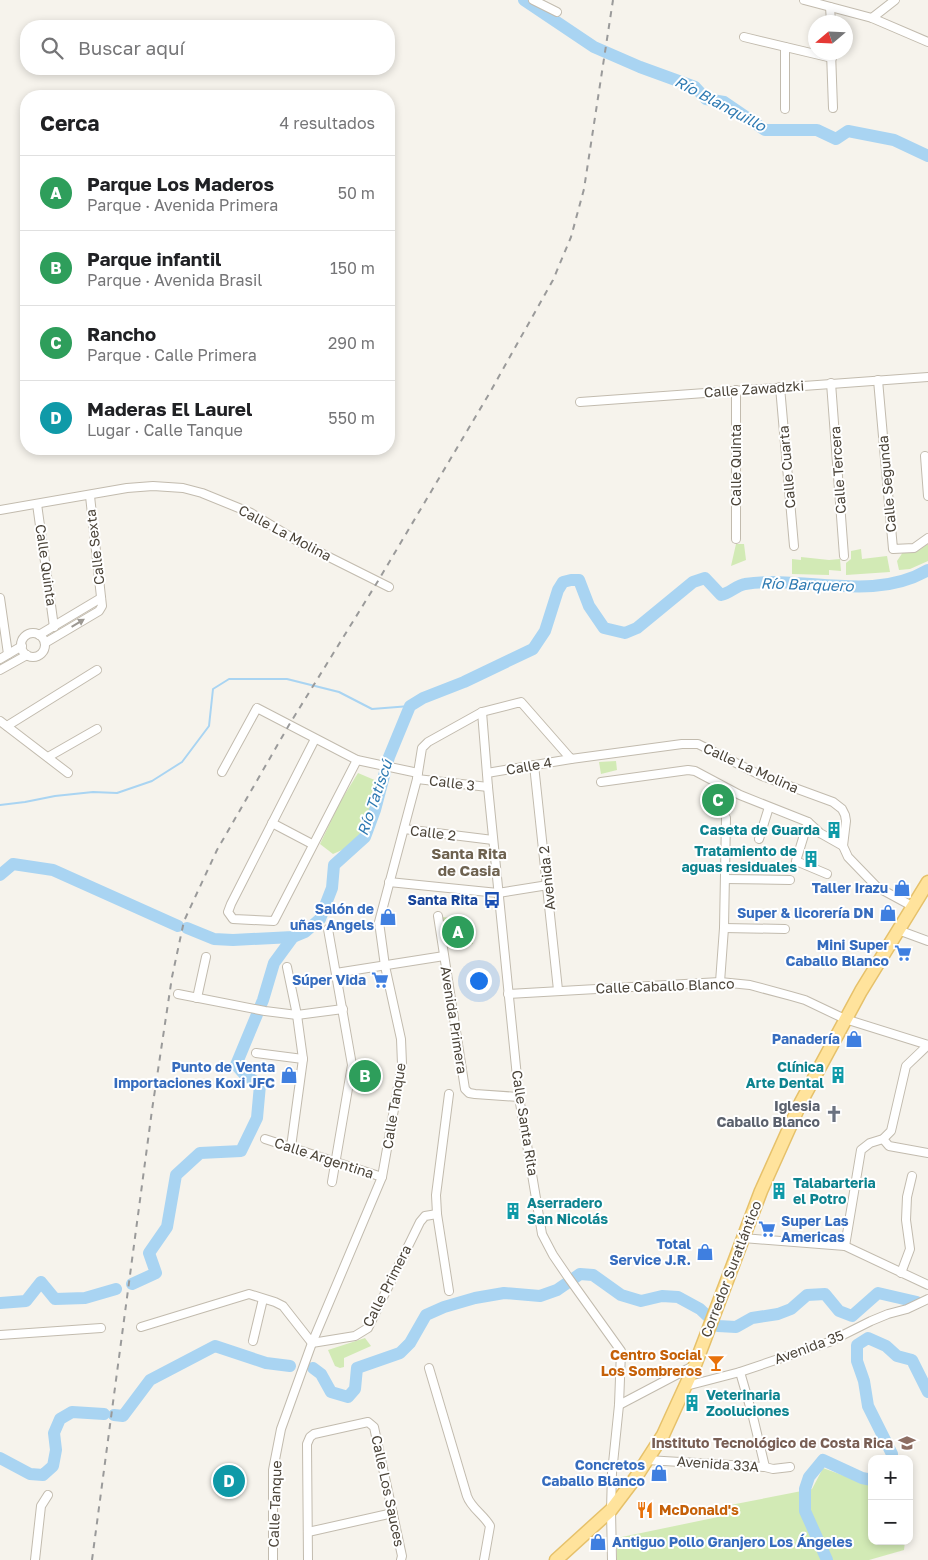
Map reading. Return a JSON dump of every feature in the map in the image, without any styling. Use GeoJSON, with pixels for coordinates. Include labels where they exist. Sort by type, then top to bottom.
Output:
{"type":"FeatureCollection","features":[{"type":"Feature","properties":{"kind":"main road","name":"Corredor Suratlántico"},"geometry":{"type":"LineString","coordinates":[[556,1560],[610,1510],[663,1435],[695,1365],[768,1175],[798,1110],[845,1019],[928,882]]}},
{"type":"Feature","properties":{"kind":"street"},"geometry":{"type":"LineString","coordinates":[[533,0],[557,12]]}},
{"type":"Feature","properties":{"kind":"street"},"geometry":{"type":"LineString","coordinates":[[804,0],[872,18],[927,40]]}},
{"type":"Feature","properties":{"kind":"street"},"geometry":{"type":"LineString","coordinates":[[872,18],[895,0]]}},
{"type":"Feature","properties":{"kind":"street"},"geometry":{"type":"LineString","coordinates":[[830,7],[831,15]]}},
{"type":"Feature","properties":{"kind":"street"},"geometry":{"type":"LineString","coordinates":[[744,37],[808,51]]}},
{"type":"Feature","properties":{"kind":"street"},"geometry":{"type":"LineString","coordinates":[[785,47],[785,108]]}},
{"type":"Feature","properties":{"kind":"street"},"geometry":{"type":"LineString","coordinates":[[831,60],[833,108]]}},
{"type":"Feature","properties":{"kind":"street","name":"Calle Zawadzki"},"geometry":{"type":"LineString","coordinates":[[580,402],[928,377]]}},
{"type":"Feature","properties":{"kind":"street","name":"Calle Segunda"},"geometry":{"type":"LineString","coordinates":[[878,380],[893,549],[914,548],[928,538]]}},
{"type":"Feature","properties":{"kind":"street","name":"Calle Tercera"},"geometry":{"type":"LineString","coordinates":[[831,384],[844,556]]}},
{"type":"Feature","properties":{"kind":"street","name":"Calle Cuarta"},"geometry":{"type":"LineString","coordinates":[[780,387],[794,546]]}},
{"type":"Feature","properties":{"kind":"street","name":"Calle Quinta"},"geometry":{"type":"LineString","coordinates":[[736,390],[736,539]]}},
{"type":"Feature","properties":{"kind":"street"},"geometry":{"type":"LineString","coordinates":[[925,456],[928,496]]}},
{"type":"Feature","properties":{"kind":"street","name":"Calle La Molina"},"geometry":{"type":"LineString","coordinates":[[0,510],[90,496],[127,488],[153,486],[183,488],[202,493],[251,513],[299,542],[389,586]]}},
{"type":"Feature","properties":{"kind":"street","name":"Calle Sexta"},"geometry":{"type":"LineString","coordinates":[[90,496],[101,598]]}},
{"type":"Feature","properties":{"kind":"street","name":"Calle Quinta"},"geometry":{"type":"LineString","coordinates":[[38,504],[54,627]]}},
{"type":"Feature","properties":{"kind":"street"},"geometry":{"type":"LineString","coordinates":[[0,598],[8,654]]}},
{"type":"Feature","properties":{"kind":"street"},"geometry":{"type":"LineString","coordinates":[[40,635],[101,598],[102,606],[98,611],[45,643]]}},
{"type":"Feature","properties":{"kind":"street"},"geometry":{"type":"LineString","coordinates":[[0,670],[27,655],[38,656],[44,651],[45,643],[40,635],[33,633],[27,635],[23,640],[23,651],[27,655]]}},
{"type":"Feature","properties":{"kind":"street"},"geometry":{"type":"LineString","coordinates":[[0,659],[22,646]]}},
{"type":"Feature","properties":{"kind":"street"},"geometry":{"type":"LineString","coordinates":[[7,726],[97,670]]}},
{"type":"Feature","properties":{"kind":"street","name":"Calle Tanque"},"geometry":{"type":"LineString","coordinates":[[273,1560],[273,1470],[281,1429],[312,1343],[382,1177],[402,1064],[401,1039],[385,966],[379,922],[418,776],[422,748],[428,742],[482,712],[521,702],[571,759]]}},
{"type":"Feature","properties":{"kind":"street","name":"Calle 3"},"geometry":{"type":"LineString","coordinates":[[226,769],[258,705],[315,739],[357,760],[418,776],[488,787]]}},
{"type":"Feature","properties":{"kind":"street","name":"Calle Santa Rita"},"geometry":{"type":"LineString","coordinates":[[482,712],[518,1097],[542,1234],[568,1278],[621,1351],[619,1405],[610,1510],[612,1560]]}},
{"type":"Feature","properties":{"kind":"street"},"geometry":{"type":"LineString","coordinates":[[0,721],[68,773]]}},
{"type":"Feature","properties":{"kind":"street"},"geometry":{"type":"LineString","coordinates":[[48,757],[98,729]]}},
{"type":"Feature","properties":{"kind":"street"},"geometry":{"type":"LineString","coordinates":[[315,739],[229,909],[230,916],[233,918],[274,921],[312,844],[357,760]]}},
{"type":"Feature","properties":{"kind":"street","name":"Calle La Molina"},"geometry":{"type":"LineString","coordinates":[[571,759],[682,744],[698,744],[762,776],[833,802],[839,806],[846,821],[843,846]]}},
{"type":"Feature","properties":{"kind":"street","name":"Calle 4"},"geometry":{"type":"LineString","coordinates":[[487,773],[571,759]]}},
{"type":"Feature","properties":{"kind":"street","name":"Avenida 2"},"geometry":{"type":"LineString","coordinates":[[534,765],[558,990]]}},
{"type":"Feature","properties":{"kind":"street"},"geometry":{"type":"LineString","coordinates":[[601,782],[688,770],[695,771],[740,795],[808,822],[820,833],[843,846],[848,856],[872,882],[912,906]]}},
{"type":"Feature","properties":{"kind":"street"},"geometry":{"type":"LineString","coordinates":[[758,838],[769,806]]}},
{"type":"Feature","properties":{"kind":"street"},"geometry":{"type":"LineString","coordinates":[[720,982],[724,928],[726,818]]}},
{"type":"Feature","properties":{"kind":"street"},"geometry":{"type":"LineString","coordinates":[[808,822],[796,861],[827,874]]}},
{"type":"Feature","properties":{"kind":"street"},"geometry":{"type":"LineString","coordinates":[[272,823],[312,844]]}},
{"type":"Feature","properties":{"kind":"street","name":"Calle 2"},"geometry":{"type":"LineString","coordinates":[[404,829],[493,840]]}},
{"type":"Feature","properties":{"kind":"street"},"geometry":{"type":"LineString","coordinates":[[725,879],[790,880]]}},
{"type":"Feature","properties":{"kind":"street"},"geometry":{"type":"LineString","coordinates":[[389,882],[498,892],[548,885]]}},
{"type":"Feature","properties":{"kind":"street","name":"Avenida Primera"},"geometry":{"type":"LineString","coordinates":[[438,916],[465,1089],[469,1093],[518,1097]]}},
{"type":"Feature","properties":{"kind":"street"},"geometry":{"type":"LineString","coordinates":[[724,928],[784,929]]}},
{"type":"Feature","properties":{"kind":"street"},"geometry":{"type":"LineString","coordinates":[[328,929],[352,1064],[332,1182]]}},
{"type":"Feature","properties":{"kind":"street"},"geometry":{"type":"LineString","coordinates":[[898,930],[928,941]]}},
{"type":"Feature","properties":{"kind":"street"},"geometry":{"type":"LineString","coordinates":[[336,973],[444,956]]}},
{"type":"Feature","properties":{"kind":"street"},"geometry":{"type":"LineString","coordinates":[[197,998],[206,957]]}},
{"type":"Feature","properties":{"kind":"street"},"geometry":{"type":"LineString","coordinates":[[286,967],[297,1015],[303,1059],[291,1147]]}},
{"type":"Feature","properties":{"kind":"street","name":"Calle Caballo Blanco"},"geometry":{"type":"LineString","coordinates":[[508,994],[720,982],[750,985],[805,1000],[845,1019],[928,1045]]}},
{"type":"Feature","properties":{"kind":"street"},"geometry":{"type":"LineString","coordinates":[[178,994],[265,1011],[297,1015],[343,1010]]}},
{"type":"Feature","properties":{"kind":"street"},"geometry":{"type":"LineString","coordinates":[[844,1246],[861,1150],[870,1143],[882,1139],[891,1131],[906,1066],[928,1045]]}},
{"type":"Feature","properties":{"kind":"street"},"geometry":{"type":"LineString","coordinates":[[256,1053],[303,1059]]}},
{"type":"Feature","properties":{"kind":"street","name":"Avenida Primera"},"geometry":{"type":"LineString","coordinates":[[449,1094],[436,1183],[437,1214],[449,1292]]}},
{"type":"Feature","properties":{"kind":"street","name":"Calle Argentina"},"geometry":{"type":"LineString","coordinates":[[265,1139],[382,1177]]}},
{"type":"Feature","properties":{"kind":"street"},"geometry":{"type":"LineString","coordinates":[[882,1139],[889,1146],[928,1153]]}},
{"type":"Feature","properties":{"kind":"street"},"geometry":{"type":"LineString","coordinates":[[901,1272],[910,1249],[906,1220],[907,1197],[912,1176]]}},
{"type":"Feature","properties":{"kind":"street","name":"Calle Primera"},"geometry":{"type":"LineString","coordinates":[[312,1343],[355,1336],[368,1328],[420,1222],[425,1216],[437,1214]]}},
{"type":"Feature","properties":{"kind":"street"},"geometry":{"type":"LineString","coordinates":[[743,1238],[844,1246],[928,1285]]}},
{"type":"Feature","properties":{"kind":"street"},"geometry":{"type":"LineString","coordinates":[[141,1327],[249,1294],[283,1306],[312,1343]]}},
{"type":"Feature","properties":{"kind":"street"},"geometry":{"type":"LineString","coordinates":[[253,1341],[264,1298]]}},
{"type":"Feature","properties":{"kind":"street","name":"Avenida 35"},"geometry":{"type":"LineString","coordinates":[[686,1386],[740,1372],[829,1342],[871,1321],[907,1309],[928,1299]]}},
{"type":"Feature","properties":{"kind":"street"},"geometry":{"type":"LineString","coordinates":[[0,1335],[101,1328]]}},
{"type":"Feature","properties":{"kind":"street"},"geometry":{"type":"LineString","coordinates":[[619,1405],[695,1365]]}},
{"type":"Feature","properties":{"kind":"street"},"geometry":{"type":"LineString","coordinates":[[429,1368],[468,1501],[490,1526],[484,1560]]}},
{"type":"Feature","properties":{"kind":"street"},"geometry":{"type":"LineString","coordinates":[[740,1372],[754,1417],[765,1468]]}},
{"type":"Feature","properties":{"kind":"street","name":"Calle Los Sauces"},"geometry":{"type":"LineString","coordinates":[[308,1532],[307,1444],[310,1437],[314,1434],[368,1422],[374,1428],[402,1556],[401,1560]]}},
{"type":"Feature","properties":{"kind":"street","name":"Avenida 33A"},"geometry":{"type":"LineString","coordinates":[[646,1460],[773,1469],[790,1467]]}},
{"type":"Feature","properties":{"kind":"street"},"geometry":{"type":"LineString","coordinates":[[35,1560],[41,1506],[48,1496]]}},
{"type":"Feature","properties":{"kind":"street"},"geometry":{"type":"LineString","coordinates":[[308,1560],[308,1532],[393,1513]]}},
{"type":"Feature","properties":{"kind":"green space"},"geometry":{"type":"Polygon","coordinates":[[[736,544],[744,544],[746,560],[731,566],[736,544]]]}},
{"type":"Feature","properties":{"kind":"green space"},"geometry":{"type":"Polygon","coordinates":[[[928,544],[928,561],[910,569],[899,570],[897,561],[903,552],[918,551],[928,544]]]}},
{"type":"Feature","properties":{"kind":"green space"},"geometry":{"type":"Polygon","coordinates":[[[861,549],[862,559],[887,556],[890,572],[846,575],[846,563],[851,559],[851,551],[861,549]]]}},
{"type":"Feature","properties":{"kind":"green space"},"geometry":{"type":"Polygon","coordinates":[[[801,557],[829,560],[840,559],[841,571],[829,570],[829,575],[792,574],[792,559],[801,560],[801,557]]]}},
{"type":"Feature","properties":{"kind":"green space"},"geometry":{"type":"Polygon","coordinates":[[[616,761],[617,770],[601,774],[599,762],[616,761]]]}},
{"type":"Feature","properties":{"kind":"green space"},"geometry":{"type":"Polygon","coordinates":[[[358,773],[384,784],[369,838],[333,854],[320,844],[340,802],[358,773]]]}},
{"type":"Feature","properties":{"kind":"green space"},"geometry":{"type":"Polygon","coordinates":[[[710,784],[727,793],[720,807],[705,794],[710,784]]]}},
{"type":"Feature","properties":{"kind":"green space"},"geometry":{"type":"Polygon","coordinates":[[[442,917],[471,920],[473,944],[446,948],[442,917]]]}},
{"type":"Feature","properties":{"kind":"green space"},"geometry":{"type":"Polygon","coordinates":[[[365,1338],[371,1346],[344,1358],[344,1367],[335,1366],[328,1350],[365,1338]]]}},
{"type":"Feature","properties":{"kind":"green space"},"geometry":{"type":"Polygon","coordinates":[[[823,1468],[868,1484],[868,1545],[905,1545],[904,1550],[869,1560],[617,1560],[617,1538],[718,1517],[720,1507],[812,1489],[823,1468]]]}},
{"type":"Feature","properties":{"kind":"waterway","name":"Río Blanquillo"},"geometry":{"type":"LineString","coordinates":[[524,0],[594,47],[640,67],[695,87],[706,99],[724,102],[765,130],[817,130],[836,139],[848,131],[894,140],[928,156]]}},
{"type":"Feature","properties":{"kind":"waterway","name":"Río Barquero"},"geometry":{"type":"LineString","coordinates":[[187,928],[214,939],[293,937],[305,932],[320,919],[332,888],[334,865],[365,837],[375,810],[389,757],[410,706],[423,698],[464,682],[533,649],[545,631],[558,590],[563,582],[579,580],[589,606],[604,628],[625,633],[637,628],[693,582],[705,578],[721,595],[745,584],[768,582],[861,587],[884,585],[906,580],[928,570]]}},
{"type":"Feature","properties":{"kind":"waterway"},"geometry":{"type":"LineString","coordinates":[[0,805],[93,792],[117,793],[152,781],[182,762],[209,726],[213,689],[229,679],[287,679],[339,692],[372,709],[410,706]]}},
{"type":"Feature","properties":{"kind":"waterway","name":"Río Tatiscú"},"geometry":{"type":"LineString","coordinates":[[0,875],[13,864],[53,870],[178,926]]}},
{"type":"Feature","properties":{"kind":"waterway"},"geometry":{"type":"LineString","coordinates":[[132,1284],[156,1273],[149,1253],[167,1227],[176,1175],[200,1153],[241,1151],[257,1118],[260,1085],[245,1075],[236,1065],[263,1000],[274,963],[293,937]]}},
{"type":"Feature","properties":{"kind":"waterway"},"geometry":{"type":"LineString","coordinates":[[313,1368],[321,1374],[331,1392],[348,1397],[355,1389],[357,1368],[400,1353],[410,1343],[426,1315],[444,1307],[475,1298],[504,1293],[540,1296],[557,1290],[580,1274],[593,1275],[621,1295],[641,1301],[662,1296],[678,1297],[700,1309],[718,1326],[736,1327],[752,1318],[778,1314],[791,1309],[807,1295],[825,1294],[839,1311],[852,1316],[878,1293],[917,1302]]}},
{"type":"Feature","properties":{"kind":"waterway"},"geometry":{"type":"LineString","coordinates":[[0,1303],[26,1301],[41,1282],[55,1299],[85,1298],[116,1289]]}},
{"type":"Feature","properties":{"kind":"waterway"},"geometry":{"type":"LineString","coordinates":[[892,1455],[868,1406],[864,1381],[857,1361],[857,1345],[868,1338],[886,1346],[897,1356],[912,1360],[928,1392]]}},
{"type":"Feature","properties":{"kind":"waterway"},"geometry":{"type":"LineString","coordinates":[[114,1415],[123,1416],[150,1380],[215,1346],[266,1363],[290,1366]]}},
{"type":"Feature","properties":{"kind":"waterway"},"geometry":{"type":"LineString","coordinates":[[0,1458],[30,1474],[43,1475],[53,1466],[56,1450],[54,1433],[60,1419],[72,1412],[104,1414]]}},
{"type":"Feature","properties":{"kind":"waterway"},"geometry":{"type":"LineString","coordinates":[[827,1560],[805,1511],[805,1489],[809,1477],[823,1460],[868,1479]]}},
{"type":"Feature","properties":{"kind":"railway"},"geometry":{"type":"LineString","coordinates":[[92,1560],[152,1110],[172,977],[184,921],[217,850],[289,725],[378,581],[489,394],[553,280],[571,237],[584,189],[613,0]]}},
{"type":"Feature","properties":{"kind":"place","name":"Rancho"},"geometry":{"type":"Point","coordinates":[718,800]}},
{"type":"Feature","properties":{"kind":"place","name":"Caseta de Guarda"},"geometry":{"type":"Point","coordinates":[834,830]}},
{"type":"Feature","properties":{"kind":"place","name":"Tratamiento de aguas residuales"},"geometry":{"type":"Point","coordinates":[811,859]}},
{"type":"Feature","properties":{"kind":"place","name":"Taller Irazu"},"geometry":{"type":"Point","coordinates":[902,888]}},
{"type":"Feature","properties":{"kind":"place","name":"Santa Rita"},"geometry":{"type":"Point","coordinates":[492,900]}},
{"type":"Feature","properties":{"kind":"place","name":"Super & licorería DN"},"geometry":{"type":"Point","coordinates":[888,913]}},
{"type":"Feature","properties":{"kind":"place","name":"Salón de uñas Angels"},"geometry":{"type":"Point","coordinates":[388,917]}},
{"type":"Feature","properties":{"kind":"place","name":"Parque Los Maderos"},"geometry":{"type":"Point","coordinates":[458,932]}},
{"type":"Feature","properties":{"kind":"place","name":"Mini Super Caballo Blanco"},"geometry":{"type":"Point","coordinates":[903,953]}},
{"type":"Feature","properties":{"kind":"place","name":"Súper Vida"},"geometry":{"type":"Point","coordinates":[380,980]}},
{"type":"Feature","properties":{"kind":"place","name":"Panadería"},"geometry":{"type":"Point","coordinates":[854,1039]}},
{"type":"Feature","properties":{"kind":"place","name":"Punto de Venta Importaciones Koxi JFC"},"geometry":{"type":"Point","coordinates":[289,1075]}},
{"type":"Feature","properties":{"kind":"place","name":"Clínica Arte Dental"},"geometry":{"type":"Point","coordinates":[838,1075]}},
{"type":"Feature","properties":{"kind":"place","name":"Parque infantil"},"geometry":{"type":"Point","coordinates":[365,1076]}},
{"type":"Feature","properties":{"kind":"place","name":"Iglesia Caballo Blanco"},"geometry":{"type":"Point","coordinates":[834,1114]}},
{"type":"Feature","properties":{"kind":"place","name":"Talabarteria el Potro"},"geometry":{"type":"Point","coordinates":[779,1191]}},
{"type":"Feature","properties":{"kind":"place","name":"Aserradero San Nicolás"},"geometry":{"type":"Point","coordinates":[513,1211]}},
{"type":"Feature","properties":{"kind":"place","name":"Super Las Americas"},"geometry":{"type":"Point","coordinates":[767,1229]}},
{"type":"Feature","properties":{"kind":"place","name":"Total Service J.R."},"geometry":{"type":"Point","coordinates":[705,1252]}},
{"type":"Feature","properties":{"kind":"place","name":"Centro Social Los Sombreros"},"geometry":{"type":"Point","coordinates":[716,1363]}},
{"type":"Feature","properties":{"kind":"place","name":"Veterinaria Zooluciones"},"geometry":{"type":"Point","coordinates":[692,1403]}},
{"type":"Feature","properties":{"kind":"place","name":"Instituto Tecnológico de Costa Rica"},"geometry":{"type":"Point","coordinates":[907,1443]}},
{"type":"Feature","properties":{"kind":"place","name":"Concretos Caballo Blanco"},"geometry":{"type":"Point","coordinates":[659,1473]}},
{"type":"Feature","properties":{"kind":"place","name":"Maderas El Laurel"},"geometry":{"type":"Point","coordinates":[229,1481]}},
{"type":"Feature","properties":{"kind":"place","name":"McDonald's"},"geometry":{"type":"Point","coordinates":[645,1510]}},
{"type":"Feature","properties":{"kind":"place","name":"Antiguo Pollo Granjero Los Ángeles"},"geometry":{"type":"Point","coordinates":[598,1542]}},
{"type":"Feature","properties":{"kind":"district","name":"Santa Rita de Casia"},"geometry":{"type":"Point","coordinates":[469,862]}}]}
